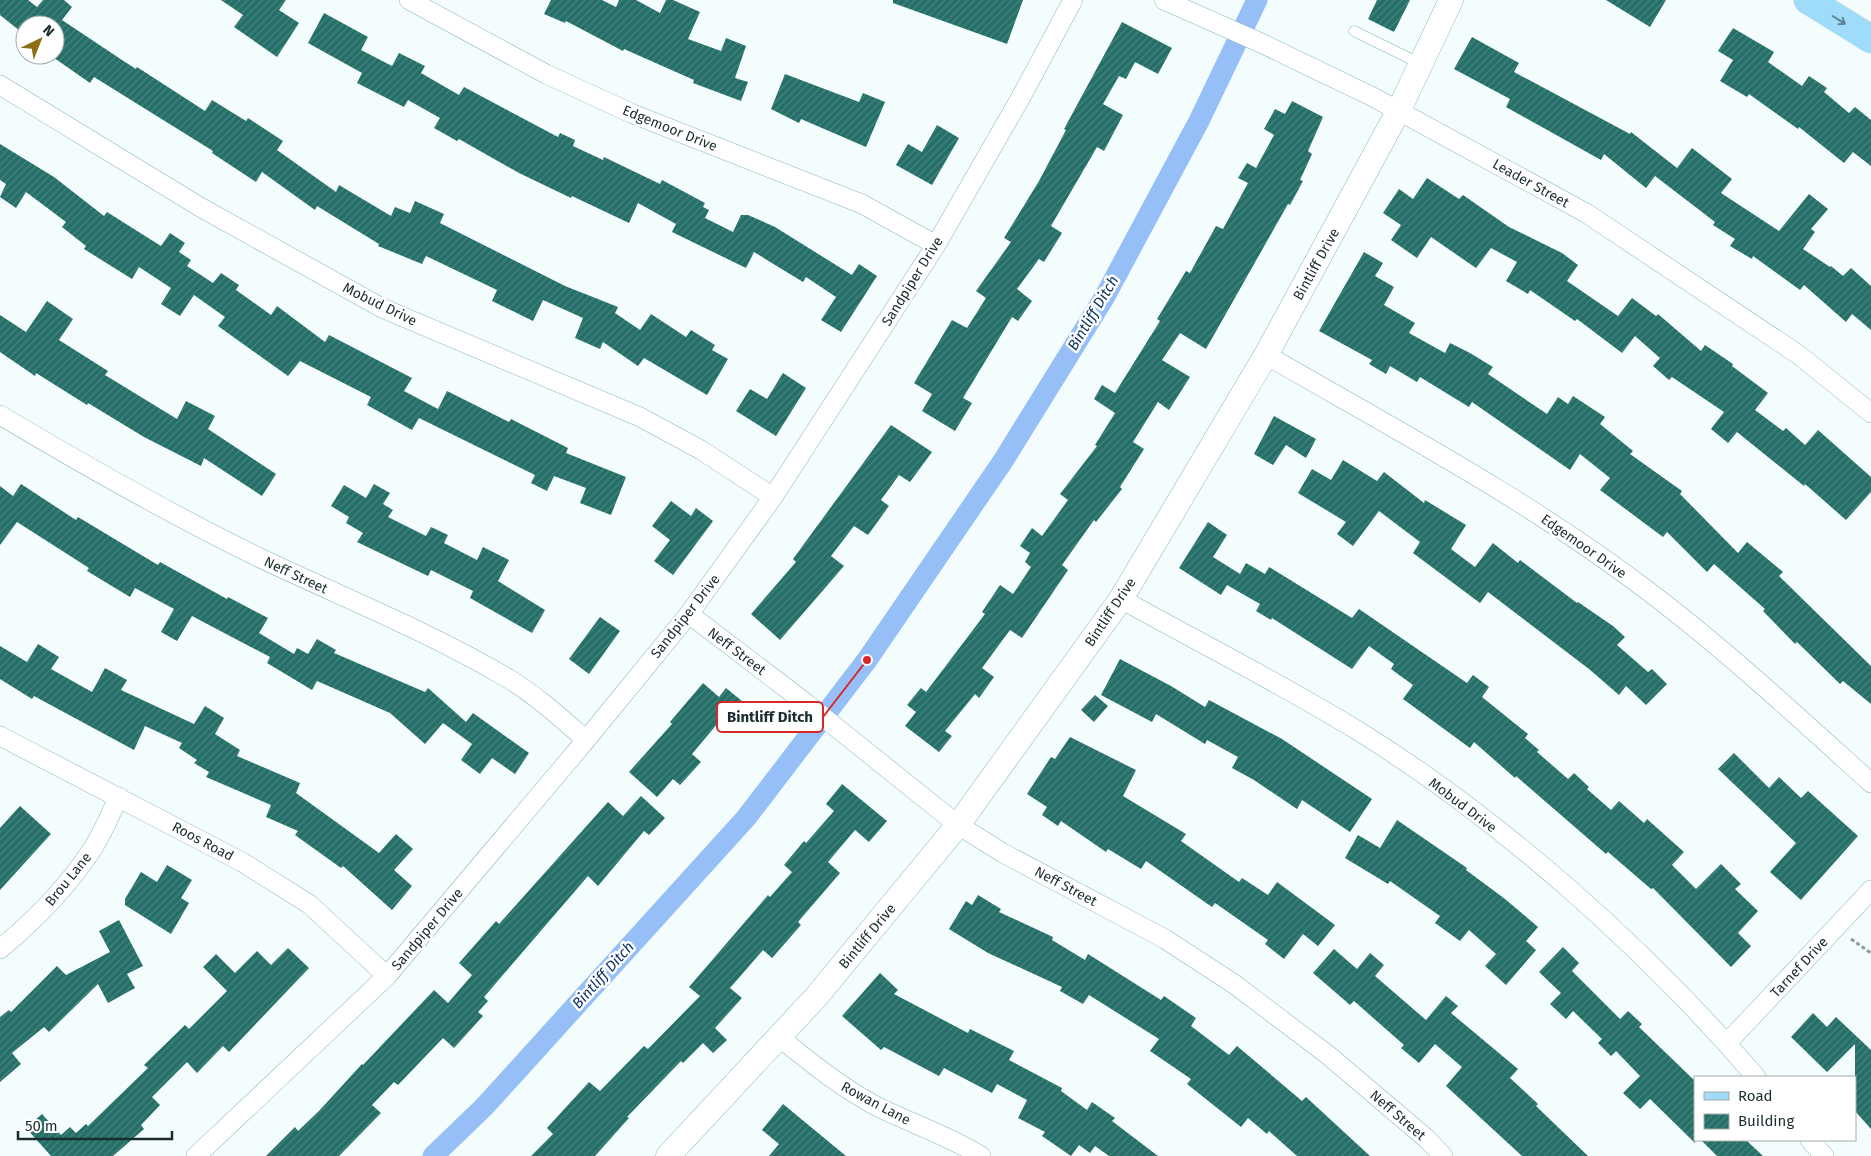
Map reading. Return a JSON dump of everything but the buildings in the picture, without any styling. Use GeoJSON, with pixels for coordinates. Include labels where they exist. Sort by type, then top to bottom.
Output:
{"type":"FeatureCollection","features":[{"type":"Feature","properties":{"kind":"main road"},"geometry":{"type":"LineString","coordinates":[[1808,0],[1871,39]]}},
{"type":"Feature","properties":{"kind":"street","name":"Edgemoor Drive"},"geometry":{"type":"LineString","coordinates":[[409,0],[546,74],[633,114],[862,204],[936,245]]}},
{"type":"Feature","properties":{"kind":"street","name":"Sandpiper Drive"},"geometry":{"type":"LineString","coordinates":[[196,1156],[387,976],[586,740],[689,614],[773,497],[936,245],[1021,97],[1073,0]]}},
{"type":"Feature","properties":{"kind":"street","name":"Leader Street"},"geometry":{"type":"LineString","coordinates":[[1164,0],[1261,43],[1399,110],[1586,213],[1799,356],[1871,413]]}},
{"type":"Feature","properties":{"kind":"street","name":"Bintliff Drive"},"geometry":{"type":"LineString","coordinates":[[668,1156],[816,997],[958,825],[1121,598],[1266,355],[1399,110],[1451,0]]}},
{"type":"Feature","properties":{"kind":"street","name":"Mobud Drive"},"geometry":{"type":"LineString","coordinates":[[0,85],[200,207],[382,308],[640,417],[701,450],[773,497]]}},
{"type":"Feature","properties":{"kind":"street","name":"Edgemoor Drive"},"geometry":{"type":"LineString","coordinates":[[1266,355],[1432,448],[1536,512],[1631,579],[1732,658],[1871,783]]}},
{"type":"Feature","properties":{"kind":"street","name":"Neff Street"},"geometry":{"type":"LineString","coordinates":[[0,415],[74,458],[256,556],[430,638],[510,680],[552,710],[586,740]]}},
{"type":"Feature","properties":{"kind":"street","name":"Mobud Drive"},"geometry":{"type":"LineString","coordinates":[[1121,598],[1360,732],[1433,782],[1596,912],[1727,1044],[1755,1076]]}},
{"type":"Feature","properties":{"kind":"street","name":"Neff Street"},"geometry":{"type":"LineString","coordinates":[[689,614],[839,729],[958,825],[1003,852],[1165,939],[1234,984],[1328,1055],[1427,1139],[1443,1156]]}},
{"type":"Feature","properties":{"kind":"street","name":"Roos Road"},"geometry":{"type":"LineString","coordinates":[[0,736],[242,862],[308,904],[387,976]]}},
{"type":"Feature","properties":{"kind":"street","name":"Brou Lane"},"geometry":{"type":"LineString","coordinates":[[0,949],[31,924],[58,895],[92,850],[119,797]]}},
{"type":"Feature","properties":{"kind":"street","name":"Tarnef Drive"},"geometry":{"type":"LineString","coordinates":[[1727,1044],[1871,890]]}},
{"type":"Feature","properties":{"kind":"street","name":"Rowan Lane"},"geometry":{"type":"LineString","coordinates":[[779,1037],[834,1080],[872,1103],[964,1146],[981,1156]]}},
{"type":"Feature","properties":{"kind":"street"},"geometry":{"type":"LineString","coordinates":[[1811,1141],[1824,1156]]}},
{"type":"Feature","properties":{"kind":"lane"},"geometry":{"type":"LineString","coordinates":[[1354,31],[1421,64]]}},
{"type":"Feature","properties":{"kind":"waterway","name":"Bintliff Ditch"},"geometry":{"type":"LineString","coordinates":[[433,1156],[484,1107],[746,818],[867,660],[1003,461],[1104,298],[1199,121],[1257,0]]}},
{"type":"Feature","properties":{"kind":"place","name":"Bintliff Ditch"},"geometry":{"type":"Point","coordinates":[867,660]}}]}
